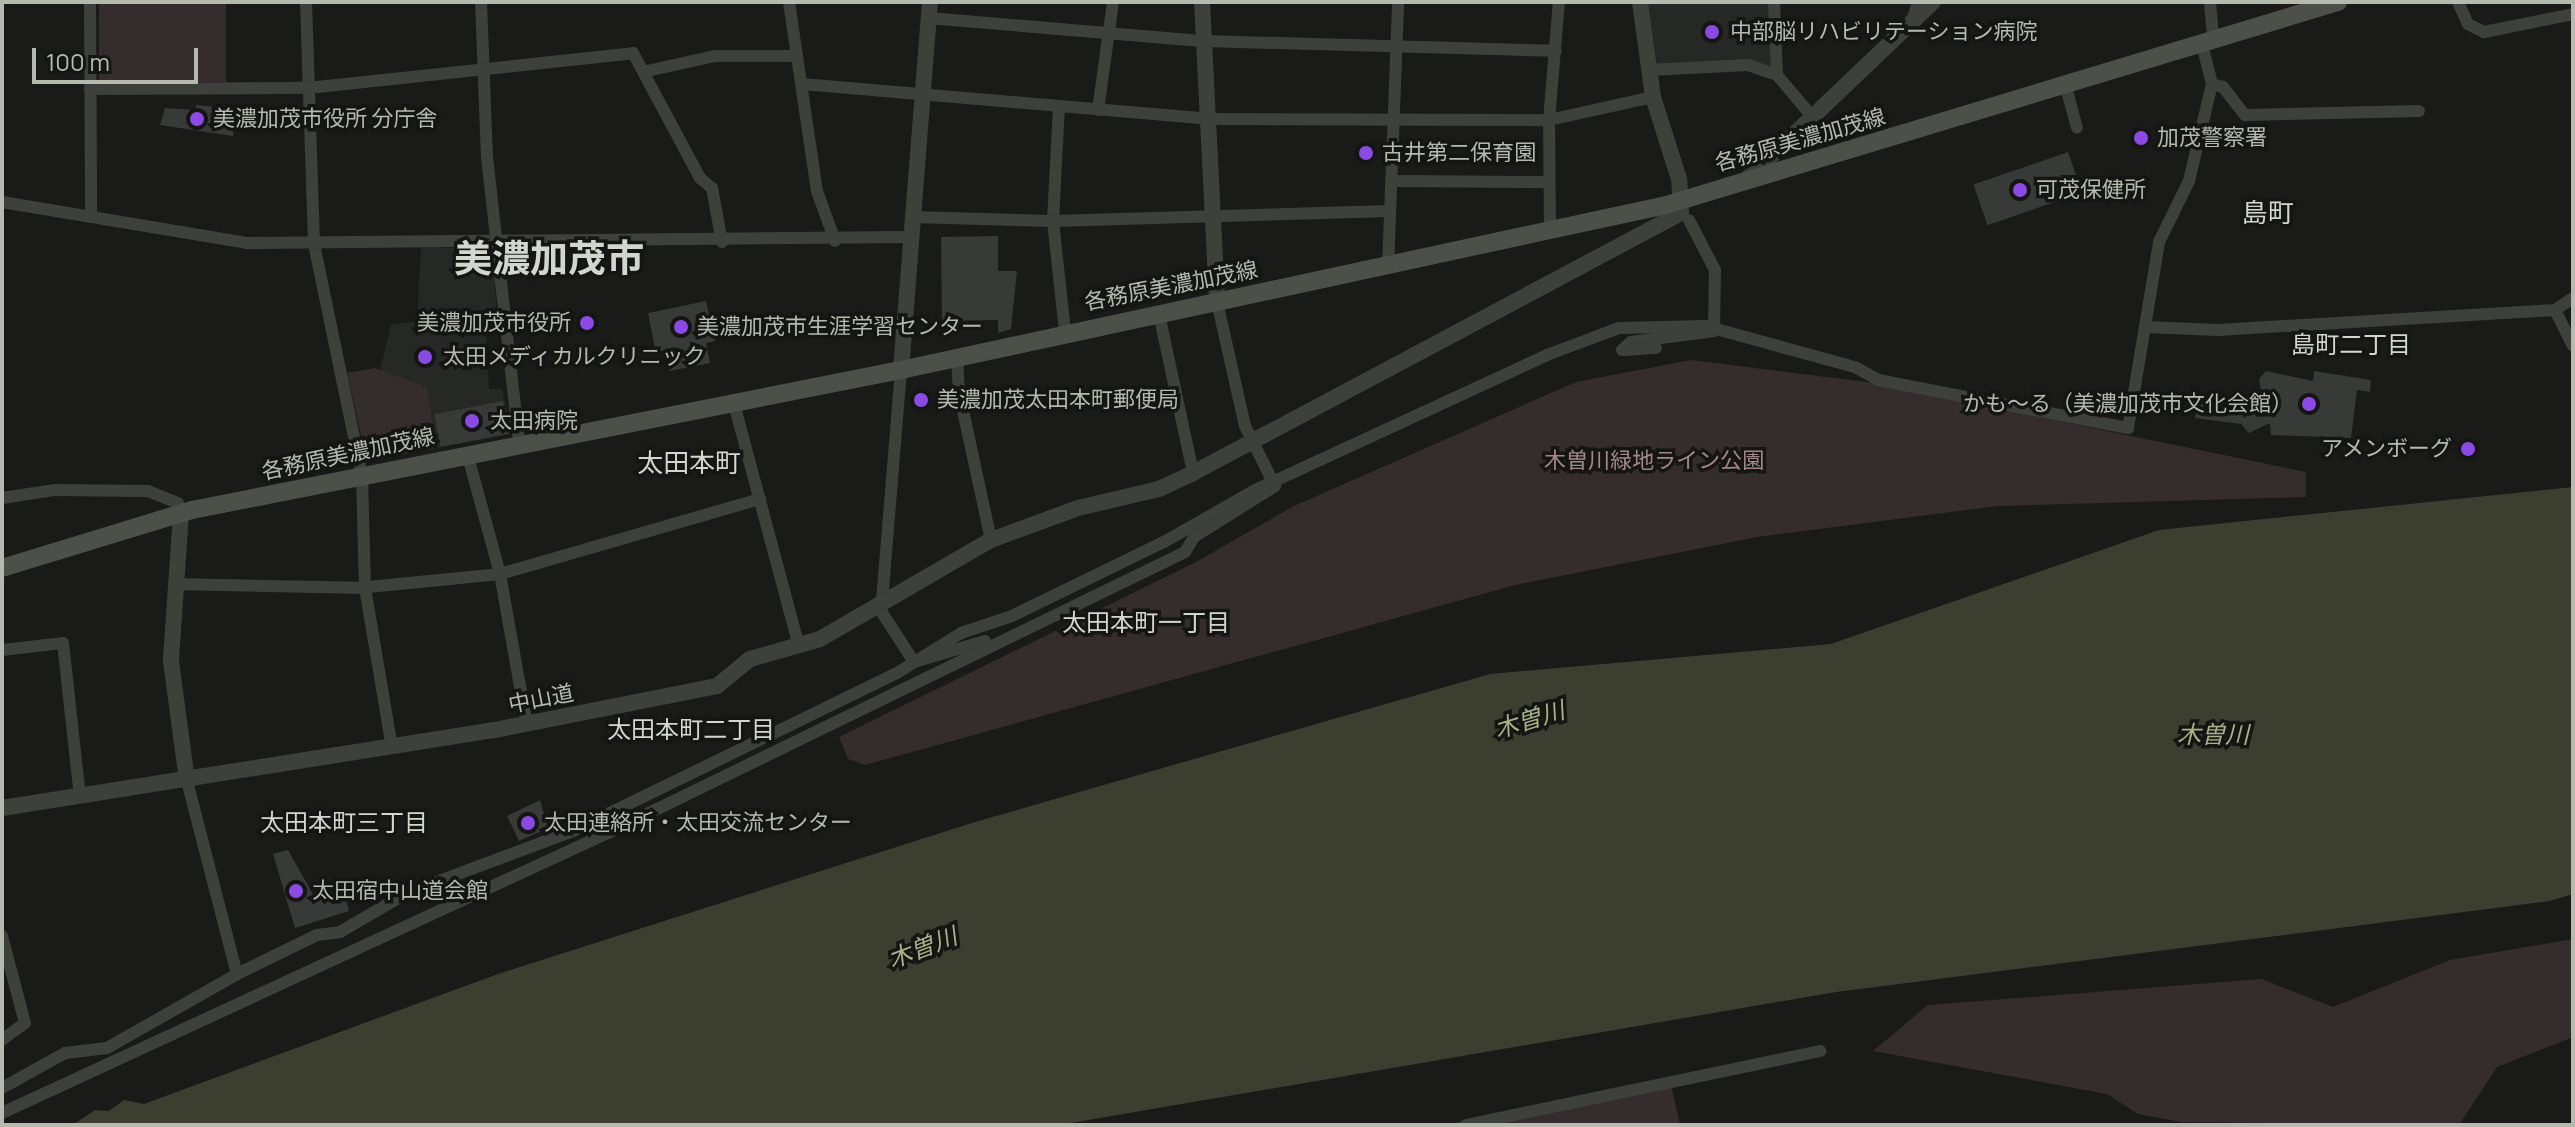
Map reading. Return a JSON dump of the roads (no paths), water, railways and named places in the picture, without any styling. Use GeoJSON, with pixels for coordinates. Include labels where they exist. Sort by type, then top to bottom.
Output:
{"type":"FeatureCollection","features":[{"type":"Feature","properties":{"kind":"main road","name":"各務原美濃加茂線"},"geometry":{"type":"LineString","coordinates":[[2,568],[181,513],[733,400],[901,370],[1065,332],[1388,267],[1683,200],[2066,87],[2338,2]]}},
{"type":"Feature","properties":{"kind":"street"},"geometry":{"type":"LineString","coordinates":[[90,2],[91,217]]}},
{"type":"Feature","properties":{"kind":"street"},"geometry":{"type":"LineString","coordinates":[[306,2],[314,244],[362,476],[365,588],[392,747]]}},
{"type":"Feature","properties":{"kind":"street"},"geometry":{"type":"LineString","coordinates":[[481,2],[480,66],[519,444]]}},
{"type":"Feature","properties":{"kind":"street"},"geometry":{"type":"LineString","coordinates":[[789,2],[817,191],[835,241]]}},
{"type":"Feature","properties":{"kind":"street"},"geometry":{"type":"LineString","coordinates":[[1098,110],[1105,31],[1113,2]]}},
{"type":"Feature","properties":{"kind":"street"},"geometry":{"type":"LineString","coordinates":[[1202,2],[1217,302],[1251,438],[1275,486]]}},
{"type":"Feature","properties":{"kind":"street"},"geometry":{"type":"LineString","coordinates":[[1388,267],[1398,2]]}},
{"type":"Feature","properties":{"kind":"street"},"geometry":{"type":"LineString","coordinates":[[1550,230],[1549,120],[1559,2]]}},
{"type":"Feature","properties":{"kind":"street"},"geometry":{"type":"LineString","coordinates":[[1640,2],[1653,97],[1683,200]]}},
{"type":"Feature","properties":{"kind":"street"},"geometry":{"type":"LineString","coordinates":[[1774,2],[1777,75]]}},
{"type":"Feature","properties":{"kind":"street"},"geometry":{"type":"LineString","coordinates":[[1912,21],[1918,2]]}},
{"type":"Feature","properties":{"kind":"street"},"geometry":{"type":"LineString","coordinates":[[1744,182],[1810,114],[1933,2]]}},
{"type":"Feature","properties":{"kind":"street"},"geometry":{"type":"LineString","coordinates":[[2,1088],[65,1053],[107,1048],[237,974],[317,935],[340,932],[407,893],[560,837],[914,662],[961,633],[1012,616],[1547,355],[1619,328],[1661,324],[1714,331],[1802,351],[1878,380],[2128,428],[2159,242],[2189,181],[2212,84],[2208,42],[2210,2]]}},
{"type":"Feature","properties":{"kind":"street"},"geometry":{"type":"LineString","coordinates":[[2458,2],[2468,24],[2484,32],[2573,14]]}},
{"type":"Feature","properties":{"kind":"street"},"geometry":{"type":"LineString","coordinates":[[914,662],[881,602],[929,10],[1204,41],[1556,51]]}},
{"type":"Feature","properties":{"kind":"street"},"geometry":{"type":"LineString","coordinates":[[90,89],[308,88],[480,66],[633,53],[647,71],[700,178],[712,188],[722,242]]}},
{"type":"Feature","properties":{"kind":"street"},"geometry":{"type":"LineString","coordinates":[[647,71],[715,56],[797,56]]}},
{"type":"Feature","properties":{"kind":"street"},"geometry":{"type":"LineString","coordinates":[[1649,70],[1748,65],[1777,75],[1810,114]]}},
{"type":"Feature","properties":{"kind":"street"},"geometry":{"type":"LineString","coordinates":[[802,84],[1208,119],[1549,120],[1653,97]]}},
{"type":"Feature","properties":{"kind":"street"},"geometry":{"type":"LineString","coordinates":[[2212,84],[2223,87],[2245,115],[2419,111]]}},
{"type":"Feature","properties":{"kind":"street"},"geometry":{"type":"LineString","coordinates":[[2066,87],[2077,128]]}},
{"type":"Feature","properties":{"kind":"street"},"geometry":{"type":"LineString","coordinates":[[1059,106],[1053,221],[1065,332]]}},
{"type":"Feature","properties":{"kind":"street"},"geometry":{"type":"LineString","coordinates":[[1391,181],[1549,182]]}},
{"type":"Feature","properties":{"kind":"street","name":"中山道"},"geometry":{"type":"LineString","coordinates":[[2,808],[527,725],[717,686],[750,659],[799,647],[991,540],[1078,508],[1159,489],[1193,473],[1251,438],[1670,224],[1683,200]]}},
{"type":"Feature","properties":{"kind":"street"},"geometry":{"type":"LineString","coordinates":[[2,202],[247,243],[835,241],[909,237]]}},
{"type":"Feature","properties":{"kind":"street"},"geometry":{"type":"LineString","coordinates":[[911,217],[1053,221],[1390,211]]}},
{"type":"Feature","properties":{"kind":"street"},"geometry":{"type":"LineString","coordinates":[[1689,220],[1718,283],[1714,331]]}},
{"type":"Feature","properties":{"kind":"street"},"geometry":{"type":"LineString","coordinates":[[2146,327],[2218,330],[2555,310],[2573,298]]}},
{"type":"Feature","properties":{"kind":"street"},"geometry":{"type":"LineString","coordinates":[[2555,310],[2573,346]]}},
{"type":"Feature","properties":{"kind":"street"},"geometry":{"type":"LineString","coordinates":[[1159,314],[1193,473]]}},
{"type":"Feature","properties":{"kind":"street"},"geometry":{"type":"LineString","coordinates":[[1656,348],[1622,350],[1631,342],[1714,331]]}},
{"type":"Feature","properties":{"kind":"street"},"geometry":{"type":"LineString","coordinates":[[957,356],[959,392],[991,540]]}},
{"type":"Feature","properties":{"kind":"street"},"geometry":{"type":"LineString","coordinates":[[733,400],[799,647]]}},
{"type":"Feature","properties":{"kind":"street"},"geometry":{"type":"LineString","coordinates":[[467,453],[500,574],[527,725]]}},
{"type":"Feature","properties":{"kind":"street"},"geometry":{"type":"LineString","coordinates":[[2,1113],[610,832],[996,641],[1185,552],[1194,537],[1275,486]]}},
{"type":"Feature","properties":{"kind":"street"},"geometry":{"type":"LineString","coordinates":[[2,498],[55,490],[148,491],[178,503],[181,513],[174,584],[172,688],[187,781],[237,974]]}},
{"type":"Feature","properties":{"kind":"street"},"geometry":{"type":"LineString","coordinates":[[174,584],[365,588],[500,574],[760,499]]}},
{"type":"Feature","properties":{"kind":"street"},"geometry":{"type":"LineString","coordinates":[[914,662],[996,641]]}},
{"type":"Feature","properties":{"kind":"street"},"geometry":{"type":"LineString","coordinates":[[2,650],[63,643],[80,796]]}},
{"type":"Feature","properties":{"kind":"street"},"geometry":{"type":"LineString","coordinates":[[2,936],[25,1023],[2,1040]]}},
{"type":"Feature","properties":{"kind":"street"},"geometry":{"type":"LineString","coordinates":[[1466,1125],[1820,1051]]}},
{"type":"Feature","properties":{"kind":"water","name":"木曽川"},"geometry":{"type":"Polygon","coordinates":[[[2573,487],[2573,894],[2550,901],[1836,992],[1059,1125],[73,1125],[95,1110],[109,1111],[124,1100],[144,1104],[498,974],[975,822],[1490,674],[1831,644],[2159,530],[2573,487]]]}},
{"type":"Feature","properties":{"kind":"place","name":"中部脳リハビリテーション病院"},"geometry":{"type":"Point","coordinates":[1712,32]}},
{"type":"Feature","properties":{"kind":"place","name":"美濃加茂市役所 分庁舎"},"geometry":{"type":"Point","coordinates":[197,119]}},
{"type":"Feature","properties":{"kind":"place","name":"加茂警察署"},"geometry":{"type":"Point","coordinates":[2141,138]}},
{"type":"Feature","properties":{"kind":"place","name":"古井第二保育園"},"geometry":{"type":"Point","coordinates":[1366,153]}},
{"type":"Feature","properties":{"kind":"place","name":"可茂保健所"},"geometry":{"type":"Point","coordinates":[2020,190]}},
{"type":"Feature","properties":{"kind":"place","name":"美濃加茂市役所"},"geometry":{"type":"Point","coordinates":[587,323]}},
{"type":"Feature","properties":{"kind":"place","name":"美濃加茂市生涯学習センター"},"geometry":{"type":"Point","coordinates":[681,327]}},
{"type":"Feature","properties":{"kind":"place","name":"太田メディカルクリニック"},"geometry":{"type":"Point","coordinates":[425,357]}},
{"type":"Feature","properties":{"kind":"place","name":"美濃加茂太田本町郵便局"},"geometry":{"type":"Point","coordinates":[921,400]}},
{"type":"Feature","properties":{"kind":"place","name":"かも～る（美濃加茂市文化会館）"},"geometry":{"type":"Point","coordinates":[2309,404]}},
{"type":"Feature","properties":{"kind":"place","name":"太田病院"},"geometry":{"type":"Point","coordinates":[472,421]}},
{"type":"Feature","properties":{"kind":"place","name":"アメンボーグ"},"geometry":{"type":"Point","coordinates":[2468,449]}},
{"type":"Feature","properties":{"kind":"place","name":"太田連絡所・太田交流センター"},"geometry":{"type":"Point","coordinates":[528,823]}},
{"type":"Feature","properties":{"kind":"place","name":"太田宿中山道会館"},"geometry":{"type":"Point","coordinates":[296,891]}},
{"type":"Feature","properties":{"kind":"district","name":"島町"},"geometry":{"type":"Point","coordinates":[2268,213]}},
{"type":"Feature","properties":{"kind":"district","name":"美濃加茂市"},"geometry":{"type":"Point","coordinates":[549,258]}},
{"type":"Feature","properties":{"kind":"district","name":"島町二丁目"},"geometry":{"type":"Point","coordinates":[2351,344]}},
{"type":"Feature","properties":{"kind":"district","name":"太田本町"},"geometry":{"type":"Point","coordinates":[689,463]}},
{"type":"Feature","properties":{"kind":"district","name":"太田本町一丁目"},"geometry":{"type":"Point","coordinates":[1146,622]}},
{"type":"Feature","properties":{"kind":"district","name":"太田本町二丁目"},"geometry":{"type":"Point","coordinates":[691,729]}},
{"type":"Feature","properties":{"kind":"district","name":"太田本町三丁目"},"geometry":{"type":"Point","coordinates":[344,822]}},
{"type":"Feature","properties":{"kind":"park label","name":"木曽川緑地ライン公園"},"geometry":{"type":"Point","coordinates":[1654,461]}}]}
